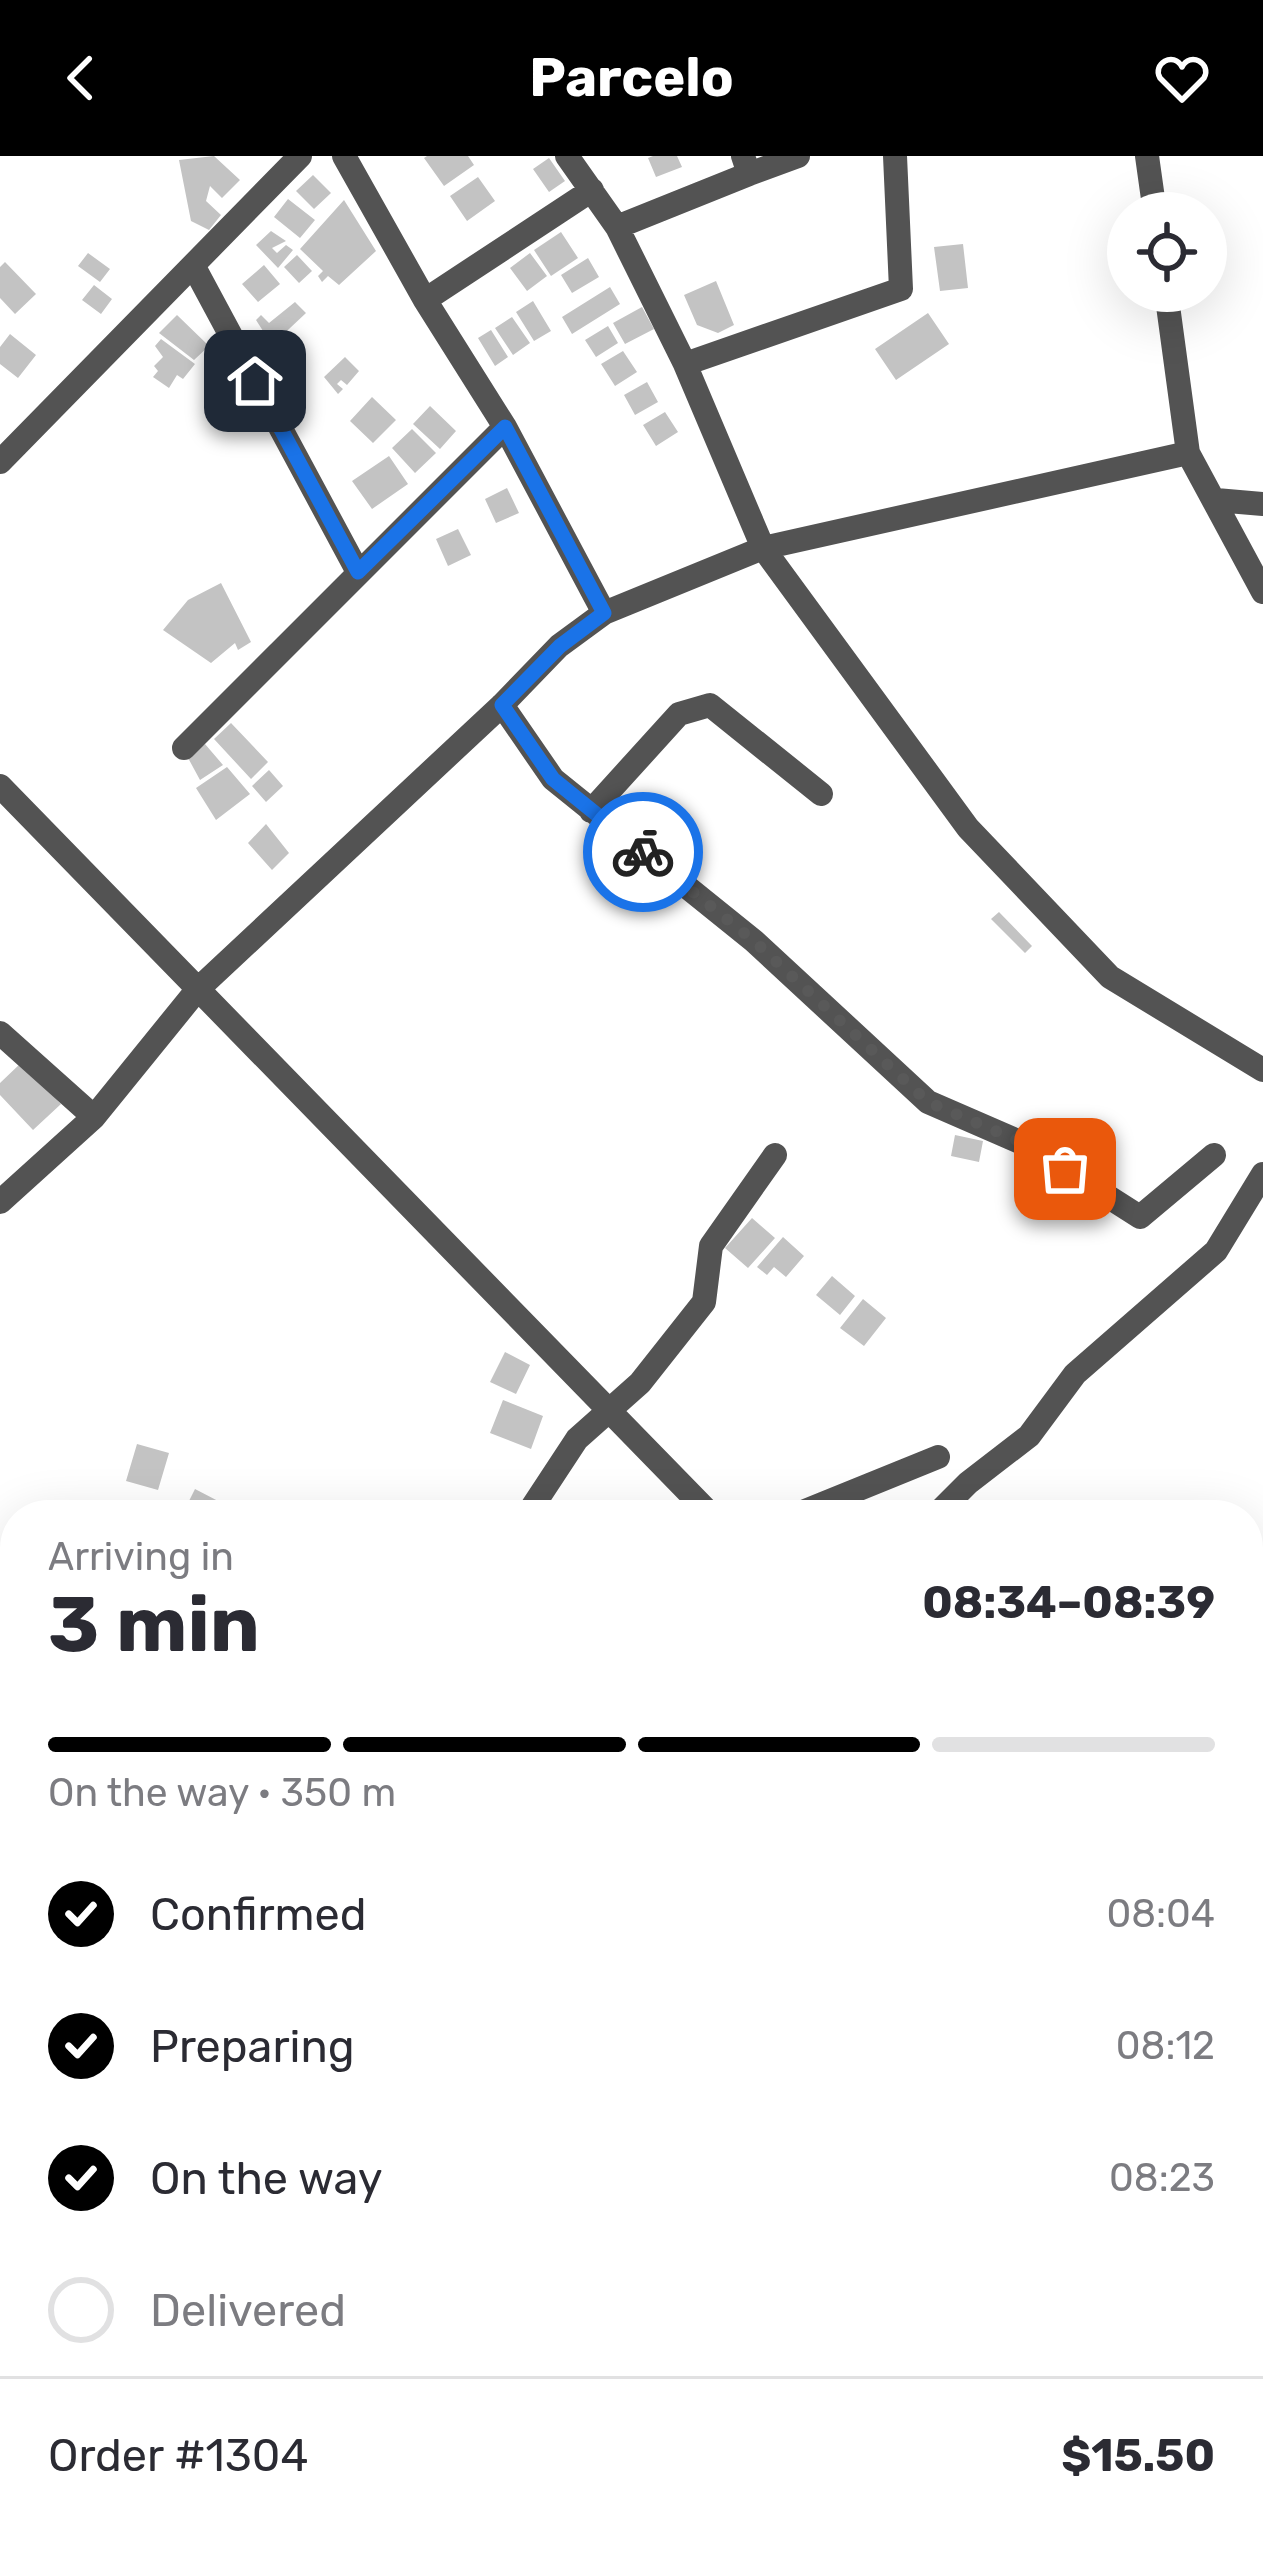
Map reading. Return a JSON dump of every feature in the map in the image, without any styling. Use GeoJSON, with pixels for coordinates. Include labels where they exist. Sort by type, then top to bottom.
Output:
{"type":"FeatureCollection","features":[{"type":"Feature","properties":{"kind":"street"},"geometry":{"type":"LineString","coordinates":[[0,462],[300,156]]}},
{"type":"Feature","properties":{"kind":"street"},"geometry":{"type":"LineString","coordinates":[[344,156],[425,300],[505,427],[604,613]]}},
{"type":"Feature","properties":{"kind":"street"},"geometry":{"type":"LineString","coordinates":[[568,156],[617,227],[685,364],[763,548],[968,828],[1110,977],[1263,1070]]}},
{"type":"Feature","properties":{"kind":"street"},"geometry":{"type":"LineString","coordinates":[[617,227],[746,165],[798,156]]}},
{"type":"Feature","properties":{"kind":"street"},"geometry":{"type":"LineString","coordinates":[[685,364],[901,289],[895,156]]}},
{"type":"Feature","properties":{"kind":"street"},"geometry":{"type":"LineString","coordinates":[[1147,156],[1152,192]]}},
{"type":"Feature","properties":{"kind":"street"},"geometry":{"type":"LineString","coordinates":[[425,300],[592,190]]}},
{"type":"Feature","properties":{"kind":"street"},"geometry":{"type":"LineString","coordinates":[[194,267],[358,572]]}},
{"type":"Feature","properties":{"kind":"street"},"geometry":{"type":"LineString","coordinates":[[1169,312],[1188,453],[1263,592]]}},
{"type":"Feature","properties":{"kind":"street"},"geometry":{"type":"LineString","coordinates":[[184,748],[505,427]]}},
{"type":"Feature","properties":{"kind":"street"},"geometry":{"type":"LineString","coordinates":[[0,1202],[94,1117],[197,990],[560,646],[604,613],[763,548],[1188,453]]}},
{"type":"Feature","properties":{"kind":"street"},"geometry":{"type":"LineString","coordinates":[[1216,500],[1263,504]]}},
{"type":"Feature","properties":{"kind":"street"},"geometry":{"type":"LineString","coordinates":[[502,705],[553,779],[754,941],[928,1102],[1028,1145],[1140,1217],[1214,1156]]}},
{"type":"Feature","properties":{"kind":"street"},"geometry":{"type":"LineString","coordinates":[[592,811],[679,714],[710,705],[820,794]]}},
{"type":"Feature","properties":{"kind":"street"},"geometry":{"type":"LineString","coordinates":[[0,787],[698,1500]]}},
{"type":"Feature","properties":{"kind":"street"},"geometry":{"type":"LineString","coordinates":[[0,1034],[94,1117]]}},
{"type":"Feature","properties":{"kind":"street"},"geometry":{"type":"LineString","coordinates":[[537,1500],[578,1439],[640,1383],[704,1302],[711,1246],[775,1155]]}},
{"type":"Feature","properties":{"kind":"street"},"geometry":{"type":"LineString","coordinates":[[951,1500],[1029,1436],[1075,1374],[1216,1251],[1263,1174]]}},
{"type":"Feature","properties":{"kind":"street"},"geometry":{"type":"LineString","coordinates":[[832,1500],[938,1457]]}},
{"type":"Feature","properties":{"kind":"building"},"geometry":{"type":"Polygon","coordinates":[[[214,156],[240,180],[222,198],[210,186],[206,201],[221,215],[209,230],[191,221],[179,160],[214,156]]]}},
{"type":"Feature","properties":{"kind":"building"},"geometry":{"type":"Polygon","coordinates":[[[427,156],[468,156],[474,165],[444,186],[427,156]]]}},
{"type":"Feature","properties":{"kind":"building"},"geometry":{"type":"Polygon","coordinates":[[[677,156],[682,167],[656,177],[648,158],[677,156]]]}},
{"type":"Feature","properties":{"kind":"building"},"geometry":{"type":"Polygon","coordinates":[[[549,158],[565,181],[549,192],[533,169],[549,158]]]}},
{"type":"Feature","properties":{"kind":"building"},"geometry":{"type":"Polygon","coordinates":[[[313,175],[331,193],[314,209],[296,191],[313,175]]]}},
{"type":"Feature","properties":{"kind":"building"},"geometry":{"type":"Polygon","coordinates":[[[478,177],[495,201],[467,221],[450,196],[478,177]]]}},
{"type":"Feature","properties":{"kind":"building"},"geometry":{"type":"Polygon","coordinates":[[[288,199],[315,220],[300,238],[274,217],[288,199]]]}},
{"type":"Feature","properties":{"kind":"building"},"geometry":{"type":"Polygon","coordinates":[[[344,200],[376,251],[339,285],[328,276],[322,282],[318,276],[323,271],[300,249],[344,200]]]}},
{"type":"Feature","properties":{"kind":"building"},"geometry":{"type":"Polygon","coordinates":[[[271,231],[286,241],[272,248],[277,253],[286,245],[293,250],[278,268],[256,245],[271,231]]]}},
{"type":"Feature","properties":{"kind":"building"},"geometry":{"type":"Polygon","coordinates":[[[561,232],[578,258],[551,276],[534,250],[561,232]]]}},
{"type":"Feature","properties":{"kind":"building"},"geometry":{"type":"Polygon","coordinates":[[[963,244],[968,288],[940,291],[934,247],[963,244]]]}},
{"type":"Feature","properties":{"kind":"building"},"geometry":{"type":"Polygon","coordinates":[[[88,253],[110,269],[100,282],[78,266],[88,253]]]}},
{"type":"Feature","properties":{"kind":"building"},"geometry":{"type":"Polygon","coordinates":[[[530,253],[547,276],[527,291],[510,268],[530,253]]]}},
{"type":"Feature","properties":{"kind":"building"},"geometry":{"type":"Polygon","coordinates":[[[297,255],[312,271],[299,283],[284,267],[297,255]]]}},
{"type":"Feature","properties":{"kind":"building"},"geometry":{"type":"Polygon","coordinates":[[[588,258],[599,277],[572,293],[561,275],[588,258]]]}},
{"type":"Feature","properties":{"kind":"building"},"geometry":{"type":"Polygon","coordinates":[[[5,262],[36,294],[15,314],[0,298],[0,267],[5,262]]]}},
{"type":"Feature","properties":{"kind":"building"},"geometry":{"type":"Polygon","coordinates":[[[264,265],[280,284],[258,302],[242,284],[264,265]]]}},
{"type":"Feature","properties":{"kind":"building"},"geometry":{"type":"Polygon","coordinates":[[[716,281],[734,325],[718,333],[697,325],[684,295],[716,281]]]}},
{"type":"Feature","properties":{"kind":"building"},"geometry":{"type":"Polygon","coordinates":[[[94,285],[112,299],[101,314],[82,300],[94,285]]]}},
{"type":"Feature","properties":{"kind":"building"},"geometry":{"type":"Polygon","coordinates":[[[610,287],[620,304],[572,334],[562,317],[610,287]]]}},
{"type":"Feature","properties":{"kind":"building"},"geometry":{"type":"Polygon","coordinates":[[[533,301],[551,331],[534,341],[516,312],[533,301]]]}},
{"type":"Feature","properties":{"kind":"building"},"geometry":{"type":"Polygon","coordinates":[[[295,302],[306,313],[272,345],[256,320],[261,315],[269,323],[295,302]]]}},
{"type":"Feature","properties":{"kind":"building"},"geometry":{"type":"Polygon","coordinates":[[[642,307],[654,329],[625,344],[613,323],[642,307]]]}},
{"type":"Feature","properties":{"kind":"building"},"geometry":{"type":"Polygon","coordinates":[[[928,313],[949,344],[896,380],[875,349],[928,313]]]}},
{"type":"Feature","properties":{"kind":"building"},"geometry":{"type":"Polygon","coordinates":[[[177,315],[209,346],[194,360],[159,333],[177,315]]]}},
{"type":"Feature","properties":{"kind":"building"},"geometry":{"type":"Polygon","coordinates":[[[512,317],[530,343],[513,355],[495,328],[512,317]]]}},
{"type":"Feature","properties":{"kind":"building"},"geometry":{"type":"Polygon","coordinates":[[[608,326],[618,343],[596,357],[585,340],[608,326]]]}},
{"type":"Feature","properties":{"kind":"building"},"geometry":{"type":"Polygon","coordinates":[[[491,330],[508,357],[495,366],[478,338],[491,330]]]}},
{"type":"Feature","properties":{"kind":"building"},"geometry":{"type":"Polygon","coordinates":[[[10,334],[36,355],[18,378],[0,364],[0,347],[10,334]]]}},
{"type":"Feature","properties":{"kind":"building"},"geometry":{"type":"Polygon","coordinates":[[[161,339],[195,364],[183,379],[177,375],[169,388],[153,377],[158,371],[154,366],[163,357],[155,346],[161,339]]]}},
{"type":"Feature","properties":{"kind":"building"},"geometry":{"type":"Polygon","coordinates":[[[623,351],[637,372],[615,386],[601,364],[623,351]]]}},
{"type":"Feature","properties":{"kind":"building"},"geometry":{"type":"Polygon","coordinates":[[[345,357],[359,371],[347,385],[341,380],[337,384],[343,389],[338,394],[324,377],[345,357]]]}},
{"type":"Feature","properties":{"kind":"building"},"geometry":{"type":"Polygon","coordinates":[[[647,382],[658,402],[635,415],[624,395],[647,382]]]}},
{"type":"Feature","properties":{"kind":"building"},"geometry":{"type":"Polygon","coordinates":[[[372,397],[396,420],[373,443],[350,421],[372,397]]]}},
{"type":"Feature","properties":{"kind":"building"},"geometry":{"type":"Polygon","coordinates":[[[430,406],[456,431],[440,449],[413,424],[430,406]]]}},
{"type":"Feature","properties":{"kind":"building"},"geometry":{"type":"Polygon","coordinates":[[[665,412],[678,432],[656,446],[643,425],[665,412]]]}},
{"type":"Feature","properties":{"kind":"building"},"geometry":{"type":"Polygon","coordinates":[[[412,429],[436,453],[415,473],[392,448],[412,429]]]}},
{"type":"Feature","properties":{"kind":"building"},"geometry":{"type":"Polygon","coordinates":[[[389,456],[408,484],[372,509],[352,481],[389,456]]]}},
{"type":"Feature","properties":{"kind":"building"},"geometry":{"type":"Polygon","coordinates":[[[507,488],[519,513],[496,523],[485,499],[507,488]]]}},
{"type":"Feature","properties":{"kind":"building"},"geometry":{"type":"Polygon","coordinates":[[[458,529],[471,555],[448,566],[436,539],[458,529]]]}},
{"type":"Feature","properties":{"kind":"building"},"geometry":{"type":"Polygon","coordinates":[[[221,583],[251,642],[238,650],[235,643],[211,663],[163,630],[188,600],[221,583]]]}},
{"type":"Feature","properties":{"kind":"building"},"geometry":{"type":"Polygon","coordinates":[[[231,723],[268,762],[251,779],[214,739],[231,723]]]}},
{"type":"Feature","properties":{"kind":"building"},"geometry":{"type":"Polygon","coordinates":[[[205,744],[223,765],[200,780],[187,756],[205,744]]]}},
{"type":"Feature","properties":{"kind":"building"},"geometry":{"type":"Polygon","coordinates":[[[227,767],[250,794],[216,820],[196,788],[227,767]]]}},
{"type":"Feature","properties":{"kind":"building"},"geometry":{"type":"Polygon","coordinates":[[[269,770],[283,786],[266,802],[252,786],[269,770]]]}},
{"type":"Feature","properties":{"kind":"building"},"geometry":{"type":"Polygon","coordinates":[[[266,824],[289,853],[272,870],[248,843],[266,824]]]}},
{"type":"Feature","properties":{"kind":"building"},"geometry":{"type":"Polygon","coordinates":[[[999,912],[1032,946],[1025,953],[991,919],[999,912]]]}},
{"type":"Feature","properties":{"kind":"building"},"geometry":{"type":"Polygon","coordinates":[[[22,1062],[61,1104],[33,1130],[0,1095],[0,1083],[22,1062]]]}},
{"type":"Feature","properties":{"kind":"building"},"geometry":{"type":"Polygon","coordinates":[[[955,1135],[983,1141],[979,1162],[951,1156],[955,1135]]]}},
{"type":"Feature","properties":{"kind":"building"},"geometry":{"type":"Polygon","coordinates":[[[752,1218],[775,1238],[748,1268],[725,1248],[752,1218]]]}},
{"type":"Feature","properties":{"kind":"building"},"geometry":{"type":"Polygon","coordinates":[[[783,1237],[804,1256],[786,1277],[774,1267],[767,1275],[757,1267],[783,1237]]]}},
{"type":"Feature","properties":{"kind":"building"},"geometry":{"type":"Polygon","coordinates":[[[832,1276],[855,1296],[840,1315],[816,1295],[832,1276]]]}},
{"type":"Feature","properties":{"kind":"building"},"geometry":{"type":"Polygon","coordinates":[[[863,1299],[886,1318],[864,1346],[840,1328],[863,1299]]]}},
{"type":"Feature","properties":{"kind":"building"},"geometry":{"type":"Polygon","coordinates":[[[505,1352],[530,1365],[516,1394],[490,1382],[505,1352]]]}},
{"type":"Feature","properties":{"kind":"building"},"geometry":{"type":"Polygon","coordinates":[[[503,1400],[543,1416],[531,1449],[490,1433],[503,1400]]]}},
{"type":"Feature","properties":{"kind":"building"},"geometry":{"type":"Polygon","coordinates":[[[137,1444],[169,1453],[158,1490],[126,1481],[137,1444]]]}},
{"type":"Feature","properties":{"kind":"building"},"geometry":{"type":"Polygon","coordinates":[[[195,1489],[216,1500],[190,1500],[195,1489]]]}},
{"type":"Feature","properties":{"kind":"way so far"},"geometry":{"type":"LineString","coordinates":[[643,852],[754,941],[928,1102],[1028,1145],[1065,1169]]}},
{"type":"Feature","properties":{"kind":"route"},"geometry":{"type":"LineString","coordinates":[[255,381],[358,572],[505,427],[604,613],[560,646],[502,705],[553,779],[643,852]]}}]}
